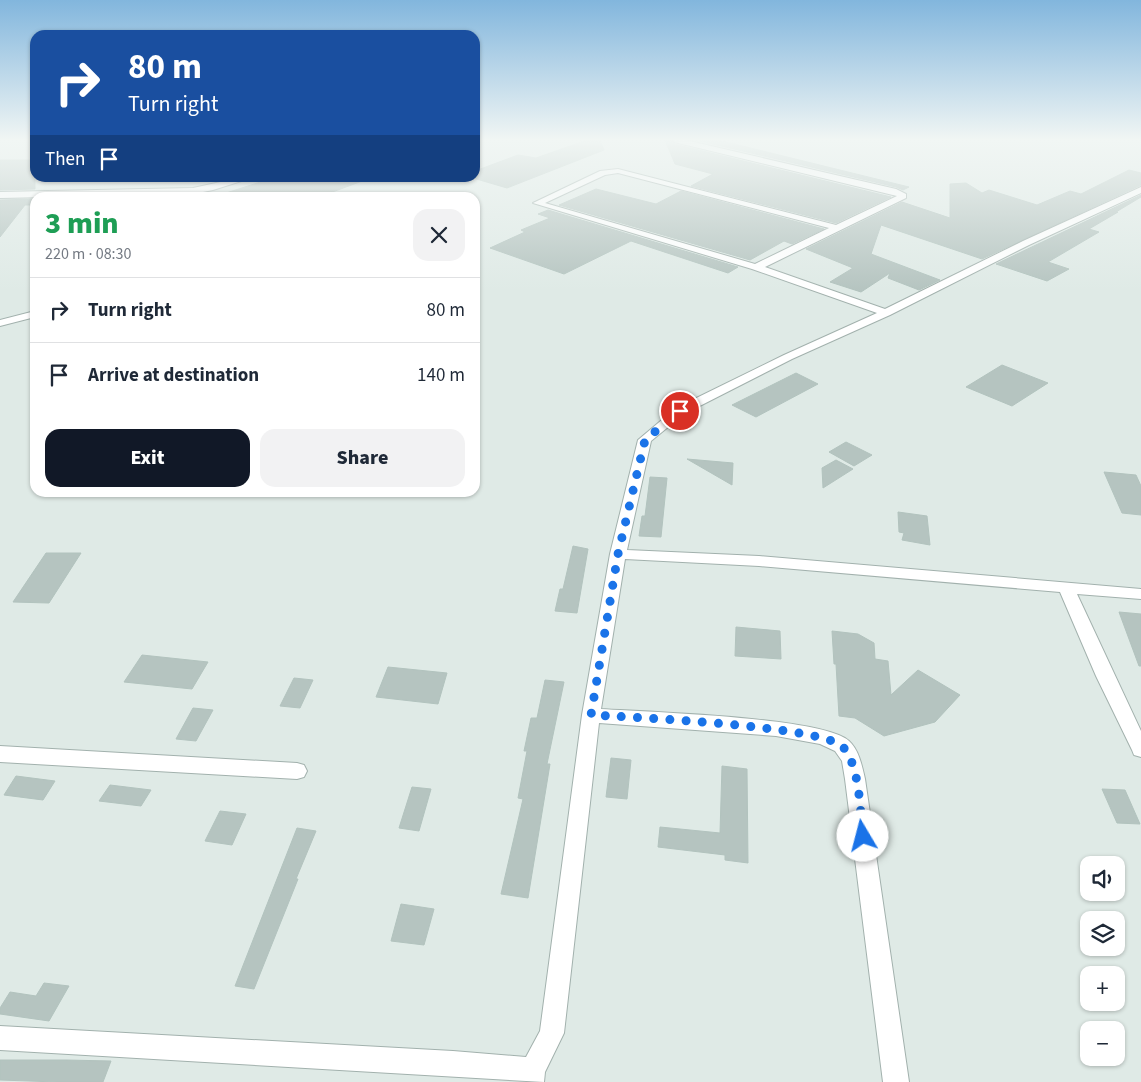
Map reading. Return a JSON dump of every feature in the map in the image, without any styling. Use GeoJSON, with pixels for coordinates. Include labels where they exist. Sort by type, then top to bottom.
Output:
{"type":"FeatureCollection","features":[{"type":"Feature","properties":{"kind":"street"},"geometry":{"type":"LineString","coordinates":[[179,192],[196,190]]}},
{"type":"Feature","properties":{"kind":"street"},"geometry":{"type":"LineString","coordinates":[[564,190],[536,203],[756,267],[886,313]]}},
{"type":"Feature","properties":{"kind":"street"},"geometry":{"type":"LineString","coordinates":[[693,190],[838,228]]}},
{"type":"Feature","properties":{"kind":"street"},"geometry":{"type":"LineString","coordinates":[[756,267],[903,196],[890,190]]}},
{"type":"Feature","properties":{"kind":"street"},"geometry":{"type":"LineString","coordinates":[[0,1038],[453,1063],[532,1076],[552,1032],[591,715],[618,554],[645,440],[680,411],[788,357],[886,313],[1026,243],[1140,190]]}},
{"type":"Feature","properties":{"kind":"street"},"geometry":{"type":"LineString","coordinates":[[0,195],[30,195]]}},
{"type":"Feature","properties":{"kind":"street"},"geometry":{"type":"LineString","coordinates":[[0,324],[30,315]]}},
{"type":"Feature","properties":{"kind":"street"},"geometry":{"type":"LineString","coordinates":[[618,554],[759,561],[1141,594]]}},
{"type":"Feature","properties":{"kind":"street"},"geometry":{"type":"LineString","coordinates":[[1066,588],[1105,676],[1141,750]]}},
{"type":"Feature","properties":{"kind":"street"},"geometry":{"type":"LineString","coordinates":[[591,715],[776,729],[824,738],[842,746],[851,760],[856,779],[896,1082]]}},
{"type":"Feature","properties":{"kind":"street"},"geometry":{"type":"LineString","coordinates":[[0,754],[297,771]]}},
{"type":"Feature","properties":{"kind":"building"},"geometry":{"type":"Polygon","coordinates":[[[234,190],[336,190],[332,192],[229,192],[234,190]]]}},
{"type":"Feature","properties":{"kind":"building"},"geometry":{"type":"Polygon","coordinates":[[[593,190],[602,190],[656,204],[681,191],[824,229],[792,244],[784,241],[750,260],[559,205],[593,190]]]}},
{"type":"Feature","properties":{"kind":"building"},"geometry":{"type":"Polygon","coordinates":[[[709,190],[864,190],[891,197],[836,223],[709,190]]]}},
{"type":"Feature","properties":{"kind":"building"},"geometry":{"type":"Polygon","coordinates":[[[950,190],[978,190],[982,193],[991,190],[1037,205],[1070,191],[1081,194],[1088,190],[1129,190],[982,259],[881,225],[871,254],[940,280],[919,290],[888,278],[890,273],[861,292],[830,282],[853,268],[806,249],[902,202],[950,218],[950,190]]]}},
{"type":"Feature","properties":{"kind":"building"},"geometry":{"type":"Polygon","coordinates":[[[1141,195],[1141,197],[1089,229],[1099,232],[1048,262],[1069,269],[1047,281],[996,264],[1141,195]]]}},
{"type":"Feature","properties":{"kind":"building"},"geometry":{"type":"Polygon","coordinates":[[[30,199],[30,205],[25,205],[0,237],[0,200],[30,199]]]}},
{"type":"Feature","properties":{"kind":"building"},"geometry":{"type":"Polygon","coordinates":[[[548,210],[738,267],[728,273],[631,241],[564,274],[490,248],[525,232],[521,230],[550,218],[538,214],[548,210]]]}},
{"type":"Feature","properties":{"kind":"building"},"geometry":{"type":"Polygon","coordinates":[[[1002,365],[1048,383],[1012,406],[966,387],[1002,365]]]}},
{"type":"Feature","properties":{"kind":"building"},"geometry":{"type":"Polygon","coordinates":[[[796,373],[818,384],[756,417],[732,405],[796,373]]]}},
{"type":"Feature","properties":{"kind":"building"},"geometry":{"type":"Polygon","coordinates":[[[846,442],[872,455],[854,466],[829,452],[846,442]]]}},
{"type":"Feature","properties":{"kind":"building"},"geometry":{"type":"Polygon","coordinates":[[[687,459],[733,463],[732,485],[687,459]]]}},
{"type":"Feature","properties":{"kind":"building"},"geometry":{"type":"Polygon","coordinates":[[[836,460],[853,469],[823,488],[822,468],[836,460]]]}},
{"type":"Feature","properties":{"kind":"building"},"geometry":{"type":"Polygon","coordinates":[[[1104,472],[1136,475],[1141,486],[1141,515],[1122,513],[1104,472]]]}},
{"type":"Feature","properties":{"kind":"building"},"geometry":{"type":"Polygon","coordinates":[[[650,477],[667,478],[661,537],[639,536],[642,516],[645,516],[650,477]]]}},
{"type":"Feature","properties":{"kind":"building"},"geometry":{"type":"Polygon","coordinates":[[[898,512],[927,516],[930,545],[902,540],[904,533],[899,532],[898,512]]]}},
{"type":"Feature","properties":{"kind":"building"},"geometry":{"type":"Polygon","coordinates":[[[573,546],[588,549],[577,613],[555,611],[560,589],[563,589],[573,546]]]}},
{"type":"Feature","properties":{"kind":"building"},"geometry":{"type":"Polygon","coordinates":[[[46,553],[81,553],[49,603],[13,602],[46,553]]]}},
{"type":"Feature","properties":{"kind":"building"},"geometry":{"type":"Polygon","coordinates":[[[1119,612],[1141,614],[1141,666],[1139,666],[1119,612]]]}},
{"type":"Feature","properties":{"kind":"building"},"geometry":{"type":"Polygon","coordinates":[[[736,627],[780,631],[781,659],[735,656],[736,627]]]}},
{"type":"Feature","properties":{"kind":"building"},"geometry":{"type":"Polygon","coordinates":[[[832,631],[858,634],[874,643],[875,659],[888,661],[891,695],[918,670],[960,695],[935,722],[884,736],[855,718],[839,716],[832,631]]]}},
{"type":"Feature","properties":{"kind":"building"},"geometry":{"type":"Polygon","coordinates":[[[142,655],[208,662],[192,689],[124,682],[142,655]]]}},
{"type":"Feature","properties":{"kind":"building"},"geometry":{"type":"Polygon","coordinates":[[[388,667],[447,673],[438,704],[376,697],[388,667]]]}},
{"type":"Feature","properties":{"kind":"building"},"geometry":{"type":"Polygon","coordinates":[[[294,678],[313,680],[300,708],[280,706],[294,678]]]}},
{"type":"Feature","properties":{"kind":"building"},"geometry":{"type":"Polygon","coordinates":[[[545,680],[564,682],[547,764],[550,764],[528,898],[501,894],[523,799],[518,798],[527,751],[524,751],[531,718],[537,718],[545,680]]]}},
{"type":"Feature","properties":{"kind":"building"},"geometry":{"type":"Polygon","coordinates":[[[193,708],[213,710],[196,741],[176,739],[193,708]]]}},
{"type":"Feature","properties":{"kind":"building"},"geometry":{"type":"Polygon","coordinates":[[[611,758],[631,760],[627,799],[606,797],[611,758]]]}},
{"type":"Feature","properties":{"kind":"building"},"geometry":{"type":"Polygon","coordinates":[[[722,766],[747,769],[748,863],[725,860],[725,855],[658,847],[660,827],[720,833],[722,766]]]}},
{"type":"Feature","properties":{"kind":"building"},"geometry":{"type":"Polygon","coordinates":[[[16,776],[55,781],[43,800],[4,795],[16,776]]]}},
{"type":"Feature","properties":{"kind":"building"},"geometry":{"type":"Polygon","coordinates":[[[110,785],[151,790],[141,806],[99,801],[110,785]]]}},
{"type":"Feature","properties":{"kind":"building"},"geometry":{"type":"Polygon","coordinates":[[[412,787],[431,789],[419,831],[399,828],[412,787]]]}},
{"type":"Feature","properties":{"kind":"building"},"geometry":{"type":"Polygon","coordinates":[[[1102,789],[1125,790],[1140,824],[1117,823],[1102,789]]]}},
{"type":"Feature","properties":{"kind":"building"},"geometry":{"type":"Polygon","coordinates":[[[220,811],[246,814],[232,845],[205,841],[220,811]]]}},
{"type":"Feature","properties":{"kind":"building"},"geometry":{"type":"Polygon","coordinates":[[[297,828],[316,831],[296,879],[298,879],[254,989],[235,986],[297,828]]]}},
{"type":"Feature","properties":{"kind":"building"},"geometry":{"type":"Polygon","coordinates":[[[401,904],[434,909],[424,945],[391,941],[401,904]]]}},
{"type":"Feature","properties":{"kind":"building"},"geometry":{"type":"Polygon","coordinates":[[[44,983],[69,986],[49,1021],[0,1014],[0,1008],[10,992],[36,996],[44,983]]]}},
{"type":"Feature","properties":{"kind":"building"},"geometry":{"type":"Polygon","coordinates":[[[0,1060],[111,1061],[103,1082],[57,1082],[0,1080],[0,1060]]]}},
{"type":"Feature","properties":{"kind":"route"},"geometry":{"type":"LineString","coordinates":[[680,411],[645,440],[618,554],[591,715],[776,729],[824,738],[842,746],[851,760],[856,779],[863,836]]}}]}
